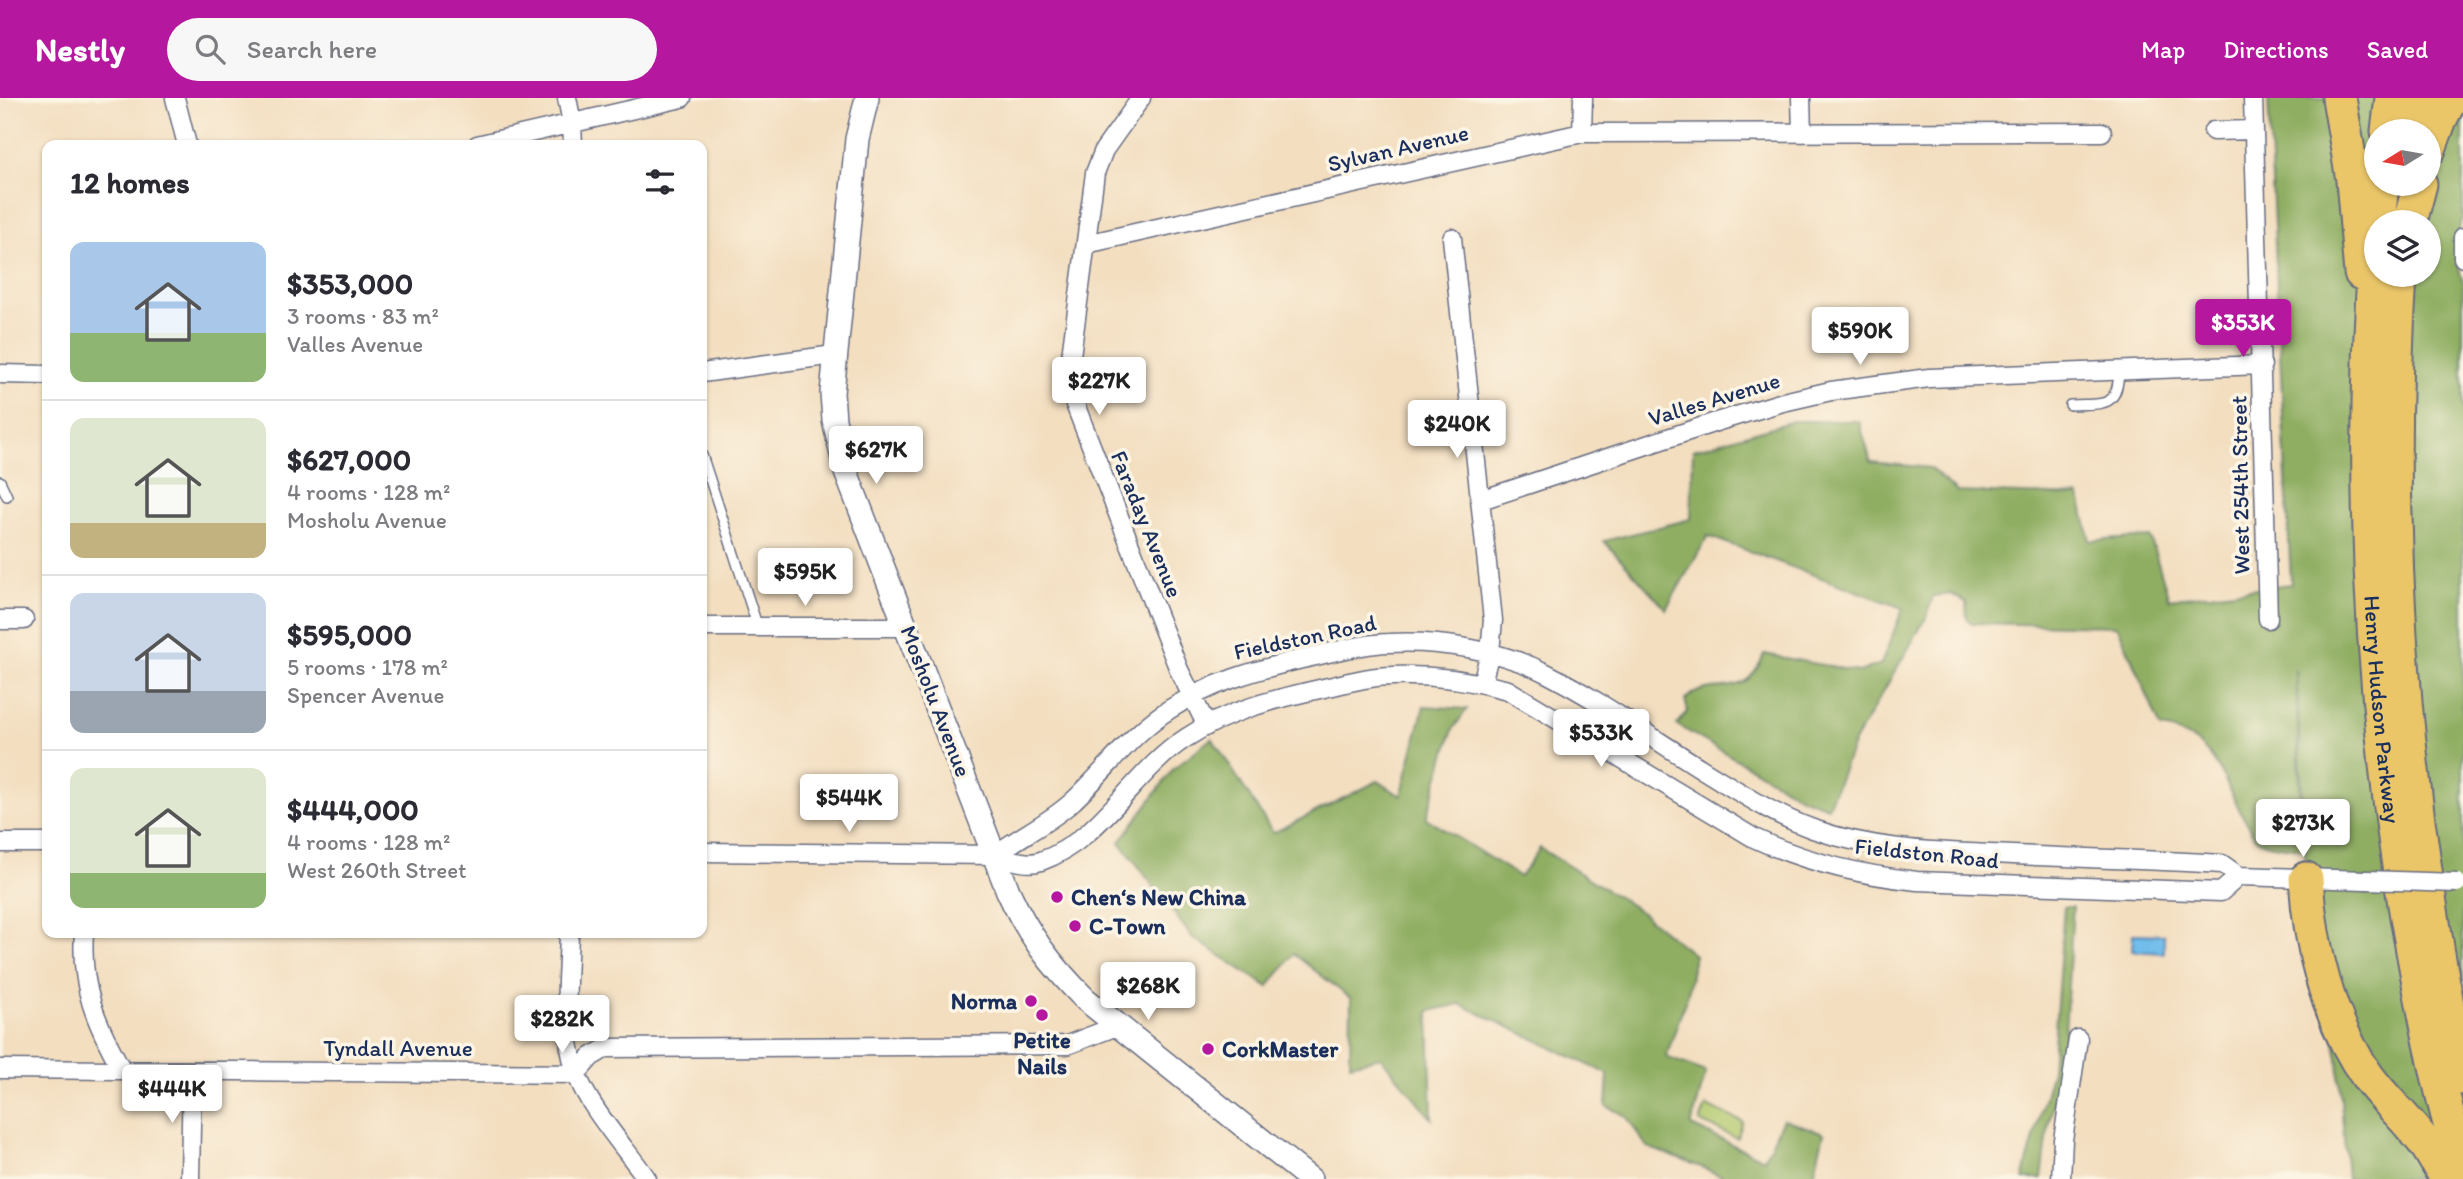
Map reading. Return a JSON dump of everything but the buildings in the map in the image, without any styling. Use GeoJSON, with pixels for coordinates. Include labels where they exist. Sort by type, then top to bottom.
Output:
{"type":"FeatureCollection","features":[{"type":"Feature","properties":{"kind":"highway"},"geometry":{"type":"LineString","coordinates":[[2339,98],[2356,198],[2369,372]]}},
{"type":"Feature","properties":{"kind":"highway"},"geometry":{"type":"LineString","coordinates":[[2389,119],[2392,98]]}},
{"type":"Feature","properties":{"kind":"highway"},"geometry":{"type":"LineString","coordinates":[[2415,119],[2418,98]]}},
{"type":"Feature","properties":{"kind":"highway"},"geometry":{"type":"LineString","coordinates":[[2440,119],[2451,98]]}},
{"type":"Feature","properties":{"kind":"highway","name":"Henry Hudson Parkway"},"geometry":{"type":"LineString","coordinates":[[2374,287],[2369,372],[2369,551],[2387,780],[2420,995],[2463,1170]]}},
{"type":"Feature","properties":{"kind":"highway","name":"Henry Hudson Parkway"},"geometry":{"type":"LineString","coordinates":[[2399,287],[2393,486],[2402,666],[2411,772],[2421,844],[2437,946],[2463,1078]]}},
{"type":"Feature","properties":{"kind":"highway"},"geometry":{"type":"LineString","coordinates":[[2306,879],[2308,913],[2315,944],[2339,1022],[2369,1077],[2425,1143],[2446,1179]]}},
{"type":"Feature","properties":{"kind":"street"},"geometry":{"type":"LineString","coordinates":[[175,98],[186,140]]}},
{"type":"Feature","properties":{"kind":"street"},"geometry":{"type":"LineString","coordinates":[[566,98],[573,140]]}},
{"type":"Feature","properties":{"kind":"street"},"geometry":{"type":"LineString","coordinates":[[499,140],[682,98]]}},
{"type":"Feature","properties":{"kind":"street","name":"Mosholu Avenue"},"geometry":{"type":"LineString","coordinates":[[867,98],[857,139],[834,355],[834,420],[846,472],[1017,910],[1040,950],[1059,973],[1117,1026],[1310,1179]]}},
{"type":"Feature","properties":{"kind":"street","name":"Faraday Avenue"},"geometry":{"type":"LineString","coordinates":[[1141,98],[1098,162],[1068,379],[1069,390],[1179,670],[1207,726]]}},
{"type":"Feature","properties":{"kind":"street"},"geometry":{"type":"LineString","coordinates":[[1582,133],[1583,98]]}},
{"type":"Feature","properties":{"kind":"street"},"geometry":{"type":"LineString","coordinates":[[1801,98],[1802,133]]}},
{"type":"Feature","properties":{"kind":"street","name":"West 254th Street"},"geometry":{"type":"LineString","coordinates":[[2253,98],[2268,619]]}},
{"type":"Feature","properties":{"kind":"street"},"geometry":{"type":"LineString","coordinates":[[2213,131],[2254,130]]}},
{"type":"Feature","properties":{"kind":"street","name":"Sylvan Avenue"},"geometry":{"type":"LineString","coordinates":[[1086,244],[1582,133],[2102,132]]}},
{"type":"Feature","properties":{"kind":"street"},"geometry":{"type":"LineString","coordinates":[[2463,237],[2463,258]]}},
{"type":"Feature","properties":{"kind":"street"},"geometry":{"type":"LineString","coordinates":[[1452,238],[1493,620],[1490,652],[1482,683]]}},
{"type":"Feature","properties":{"kind":"street"},"geometry":{"type":"LineString","coordinates":[[707,372],[834,355]]}},
{"type":"Feature","properties":{"kind":"street","name":"Valles Avenue"},"geometry":{"type":"LineString","coordinates":[[1480,500],[1730,418],[1831,391],[1929,378],[2262,365]]}},
{"type":"Feature","properties":{"kind":"street"},"geometry":{"type":"LineString","coordinates":[[0,374],[42,375]]}},
{"type":"Feature","properties":{"kind":"street"},"geometry":{"type":"LineString","coordinates":[[0,620],[23,620]]}},
{"type":"Feature","properties":{"kind":"street"},"geometry":{"type":"LineString","coordinates":[[707,627],[908,627]]}},
{"type":"Feature","properties":{"kind":"street","name":"Fieldston Road"},"geometry":{"type":"LineString","coordinates":[[995,855],[1015,839],[1054,818],[1090,785],[1121,749],[1144,728],[1191,696],[1217,683],[1250,672],[1356,647],[1420,643],[1490,652],[1547,673],[1771,810],[1813,829],[1848,840],[1921,851],[2222,864],[2239,876],[2460,883]]}},
{"type":"Feature","properties":{"kind":"street","name":"Fieldston Road"},"geometry":{"type":"LineString","coordinates":[[707,852],[995,855],[1017,862],[1040,862],[1069,846],[1094,826],[1166,753],[1230,713],[1361,679],[1418,676],[1482,683],[1507,690],[1754,838],[1809,860],[1882,878],[2221,892],[2239,876]]}},
{"type":"Feature","properties":{"kind":"street"},"geometry":{"type":"LineString","coordinates":[[1754,838],[1771,810]]}},
{"type":"Feature","properties":{"kind":"street"},"geometry":{"type":"LineString","coordinates":[[0,843],[42,844]]}},
{"type":"Feature","properties":{"kind":"street"},"geometry":{"type":"LineString","coordinates":[[2101,889],[2102,859]]}},
{"type":"Feature","properties":{"kind":"street"},"geometry":{"type":"LineString","coordinates":[[84,938],[87,993],[122,1070]]}},
{"type":"Feature","properties":{"kind":"street"},"geometry":{"type":"LineString","coordinates":[[569,938],[567,1032],[576,1074],[585,1092],[647,1179]]}},
{"type":"Feature","properties":{"kind":"street"},"geometry":{"type":"LineString","coordinates":[[576,1074],[591,1057],[606,1048],[1068,1045],[1117,1026]]}},
{"type":"Feature","properties":{"kind":"street"},"geometry":{"type":"LineString","coordinates":[[2061,1179],[2063,1140],[2078,1039]]}},
{"type":"Feature","properties":{"kind":"street","name":"Tyndall Avenue"},"geometry":{"type":"LineString","coordinates":[[0,1069],[576,1074]]}},
{"type":"Feature","properties":{"kind":"street"},"geometry":{"type":"LineString","coordinates":[[190,1179],[191,1071]]}},
{"type":"Feature","properties":{"kind":"lane"},"geometry":{"type":"LineString","coordinates":[[2070,405],[2107,403],[2119,387],[2119,370]]}},
{"type":"Feature","properties":{"kind":"lane"},"geometry":{"type":"LineString","coordinates":[[707,470],[758,628]]}},
{"type":"Feature","properties":{"kind":"lane"},"geometry":{"type":"LineString","coordinates":[[0,481],[8,496]]}},
{"type":"Feature","properties":{"kind":"green space"},"geometry":{"type":"Polygon","coordinates":[[[2268,98],[2463,98],[2463,219],[2457,234],[2456,250],[2463,282],[2463,1179],[2347,1179],[2338,1059],[2306,879],[2296,669],[2302,849],[2271,845],[2255,837],[2222,774],[2205,749],[2194,740],[2161,728],[2119,629],[2115,626],[1972,623],[1967,619],[1966,602],[1951,594],[1933,596],[1927,616],[1854,742],[1828,807],[1803,798],[1677,725],[1688,711],[1685,700],[1696,692],[1738,685],[1747,680],[1764,654],[1859,672],[1881,664],[1903,608],[1708,536],[1666,609],[1604,541],[1691,519],[1693,450],[1793,421],[1859,421],[1871,462],[1930,468],[1957,492],[2080,496],[2090,541],[2150,537],[2169,599],[2291,584],[2268,98]]]}},
{"type":"Feature","properties":{"kind":"green space"},"geometry":{"type":"Polygon","coordinates":[[[1424,706],[1467,709],[1453,729],[1426,818],[1520,877],[1540,848],[1634,907],[1694,955],[1688,993],[1666,1057],[1706,1072],[1691,1126],[1764,1159],[1783,1119],[1824,1133],[1813,1179],[1727,1179],[1647,1147],[1626,1116],[1606,1106],[1608,1074],[1460,1004],[1429,1011],[1432,1119],[1381,1057],[1350,1064],[1351,999],[1294,954],[1268,987],[1192,937],[1120,842],[1174,768],[1212,738],[1273,833],[1378,781],[1401,796],[1424,706]]]}},
{"type":"Feature","properties":{"kind":"green space"},"geometry":{"type":"Polygon","coordinates":[[[2064,907],[2073,907],[2063,1062],[2049,1123],[2042,1179],[2023,1179],[2052,1070],[2064,907]]]}},
{"type":"Feature","properties":{"kind":"green space"},"geometry":{"type":"Polygon","coordinates":[[[1706,1106],[1743,1122],[1737,1138],[1700,1122],[1706,1106]]]}},
{"type":"Feature","properties":{"kind":"water"},"geometry":{"type":"Polygon","coordinates":[[[2133,934],[2164,935],[2164,953],[2132,951],[2133,934]]]}},
{"type":"Feature","properties":{"kind":"place","name":"Chen‘s New China"},"geometry":{"type":"Point","coordinates":[1057,897]}},
{"type":"Feature","properties":{"kind":"place","name":"C-Town"},"geometry":{"type":"Point","coordinates":[1075,926]}},
{"type":"Feature","properties":{"kind":"place","name":"Norma"},"geometry":{"type":"Point","coordinates":[1031,1001]}},
{"type":"Feature","properties":{"kind":"place","name":"Petite Nails"},"geometry":{"type":"Point","coordinates":[1042,1015]}},
{"type":"Feature","properties":{"kind":"place","name":"CorkMaster"},"geometry":{"type":"Point","coordinates":[1208,1049]}}]}
